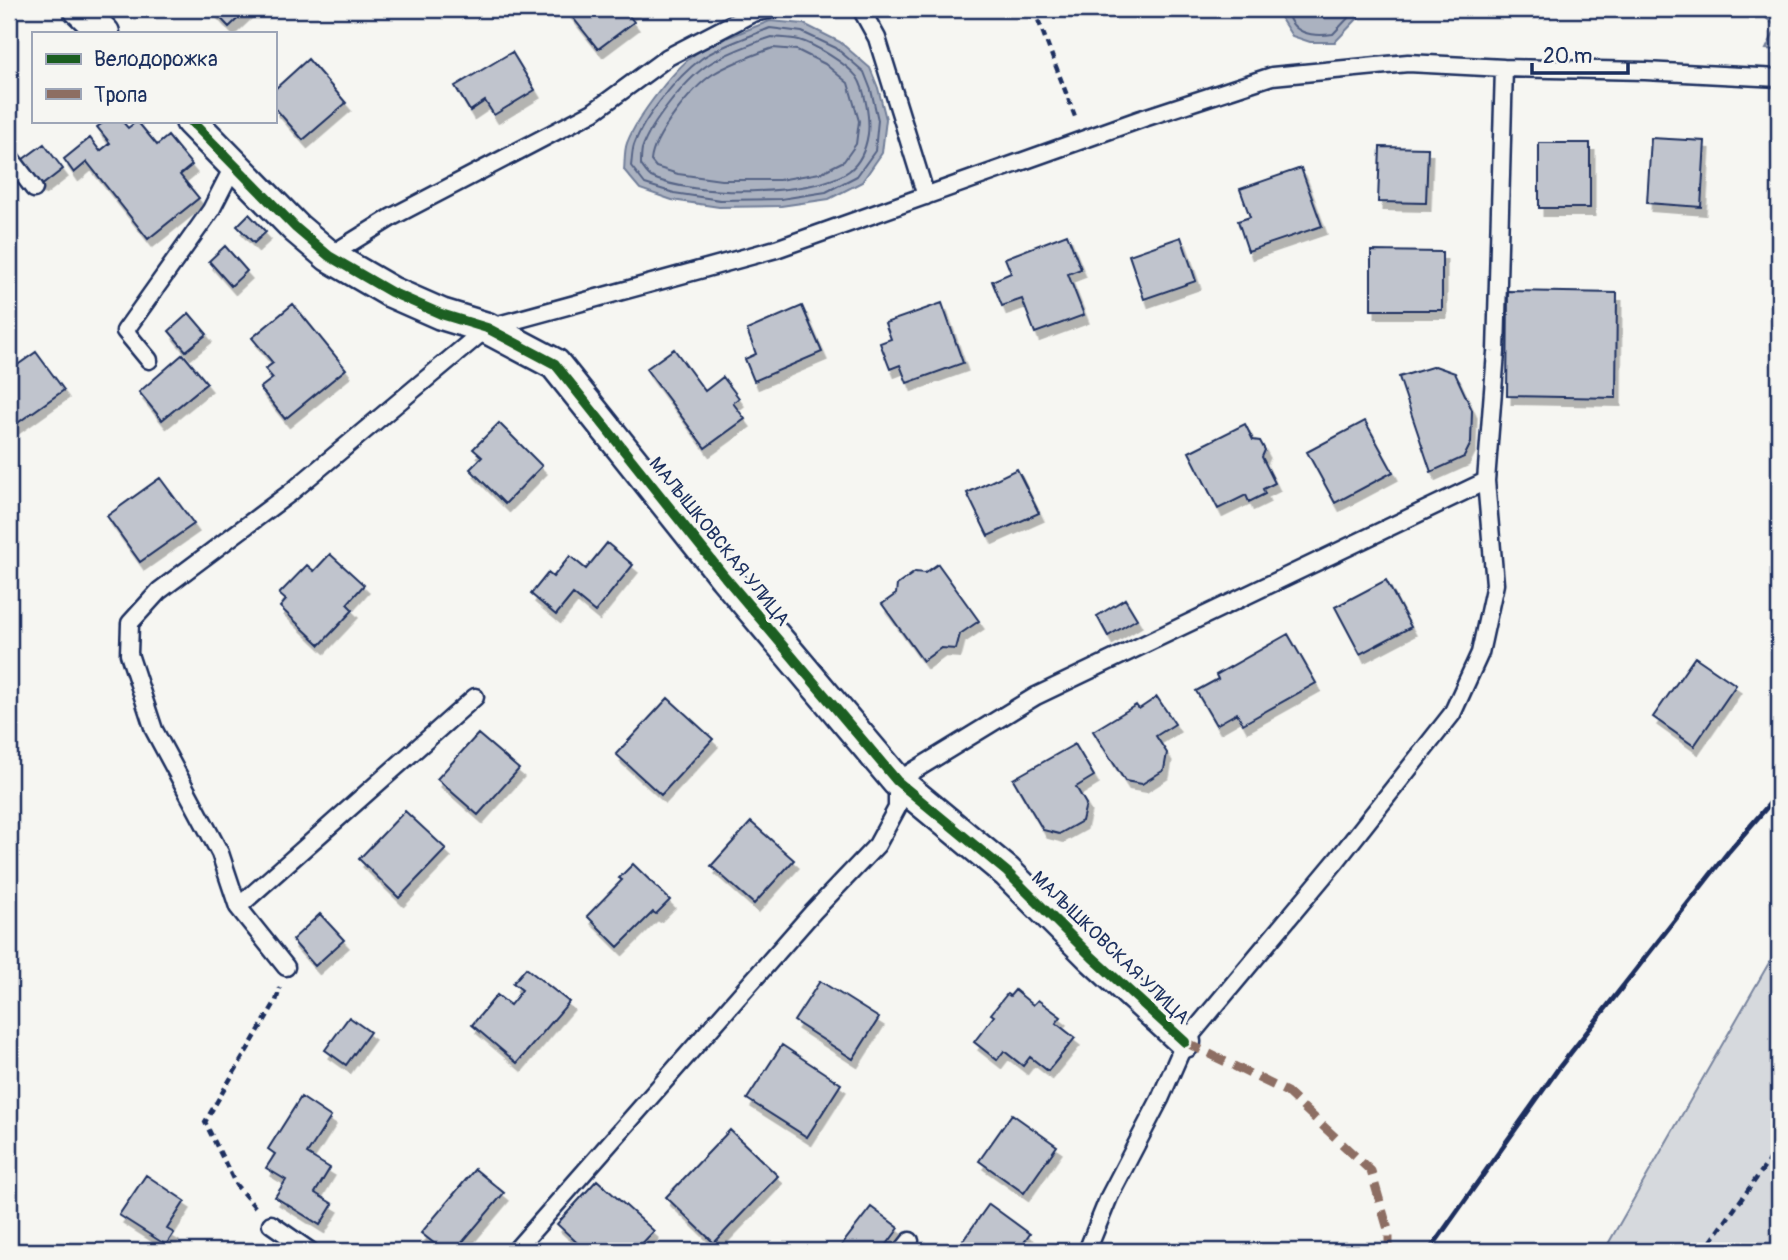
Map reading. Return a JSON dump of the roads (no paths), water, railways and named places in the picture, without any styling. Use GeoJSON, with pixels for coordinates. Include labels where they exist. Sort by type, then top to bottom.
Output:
{"type":"FeatureCollection","features":[{"type":"Feature","properties":{"kind":"street"},"geometry":{"type":"LineString","coordinates":[[79,9],[103,32]]}},
{"type":"Feature","properties":{"kind":"street","name":"МАЛЫШКОВСКАЯ УЛИЦА"},"geometry":{"type":"LineString","coordinates":[[192,122],[296,228],[329,256],[391,292],[441,314],[487,328],[555,364],[725,577],[897,781],[1007,872],[1185,1042]]}},
{"type":"Feature","properties":{"kind":"lane"},"geometry":{"type":"LineString","coordinates":[[329,256],[392,217],[593,112],[667,57],[753,13],[773,9]]}},
{"type":"Feature","properties":{"kind":"lane"},"geometry":{"type":"LineString","coordinates":[[860,9],[877,38],[926,196]]}},
{"type":"Feature","properties":{"kind":"lane"},"geometry":{"type":"LineString","coordinates":[[286,967],[238,907],[220,853],[154,730],[129,654],[130,622],[159,591],[290,493],[487,328],[776,249],[1084,139],[1272,76],[1408,63],[1779,78]]}},
{"type":"Feature","properties":{"kind":"lane"},"geometry":{"type":"LineString","coordinates":[[1087,1251],[1109,1197],[1160,1099],[1185,1042],[1337,860],[1452,714],[1480,653],[1495,584],[1486,481],[1496,352],[1504,68]]}},
{"type":"Feature","properties":{"kind":"lane"},"geometry":{"type":"LineString","coordinates":[[9,156],[34,189]]}},
{"type":"Feature","properties":{"kind":"lane"},"geometry":{"type":"LineString","coordinates":[[149,360],[125,331],[211,211],[234,165]]}},
{"type":"Feature","properties":{"kind":"lane"},"geometry":{"type":"LineString","coordinates":[[515,1251],[813,912],[877,845],[897,808],[897,781],[1037,696],[1486,481]]}},
{"type":"Feature","properties":{"kind":"lane"},"geometry":{"type":"LineString","coordinates":[[238,907],[474,697]]}},
{"type":"Feature","properties":{"kind":"lane"},"geometry":{"type":"LineString","coordinates":[[271,1224],[310,1251]]}},
{"type":"Feature","properties":{"kind":"water"},"geometry":{"type":"Polygon","coordinates":[[[1279,9],[1358,9],[1358,18],[1335,42],[1310,42],[1292,36],[1278,14],[1279,9]]]}},
{"type":"Feature","properties":{"kind":"water"},"geometry":{"type":"Polygon","coordinates":[[[1755,9],[1779,9],[1779,50],[1766,49],[1777,27],[1755,9]]]}},
{"type":"Feature","properties":{"kind":"water"},"geometry":{"type":"Polygon","coordinates":[[[770,21],[804,24],[840,42],[870,68],[886,119],[882,153],[862,182],[829,199],[781,206],[719,207],[672,200],[640,189],[624,170],[625,149],[632,132],[658,92],[700,51],[770,21]]]}},
{"type":"Feature","properties":{"kind":"railway"},"geometry":{"type":"LineString","coordinates":[[1429,1251],[1558,1069],[1729,851],[1779,793]]}}]}
